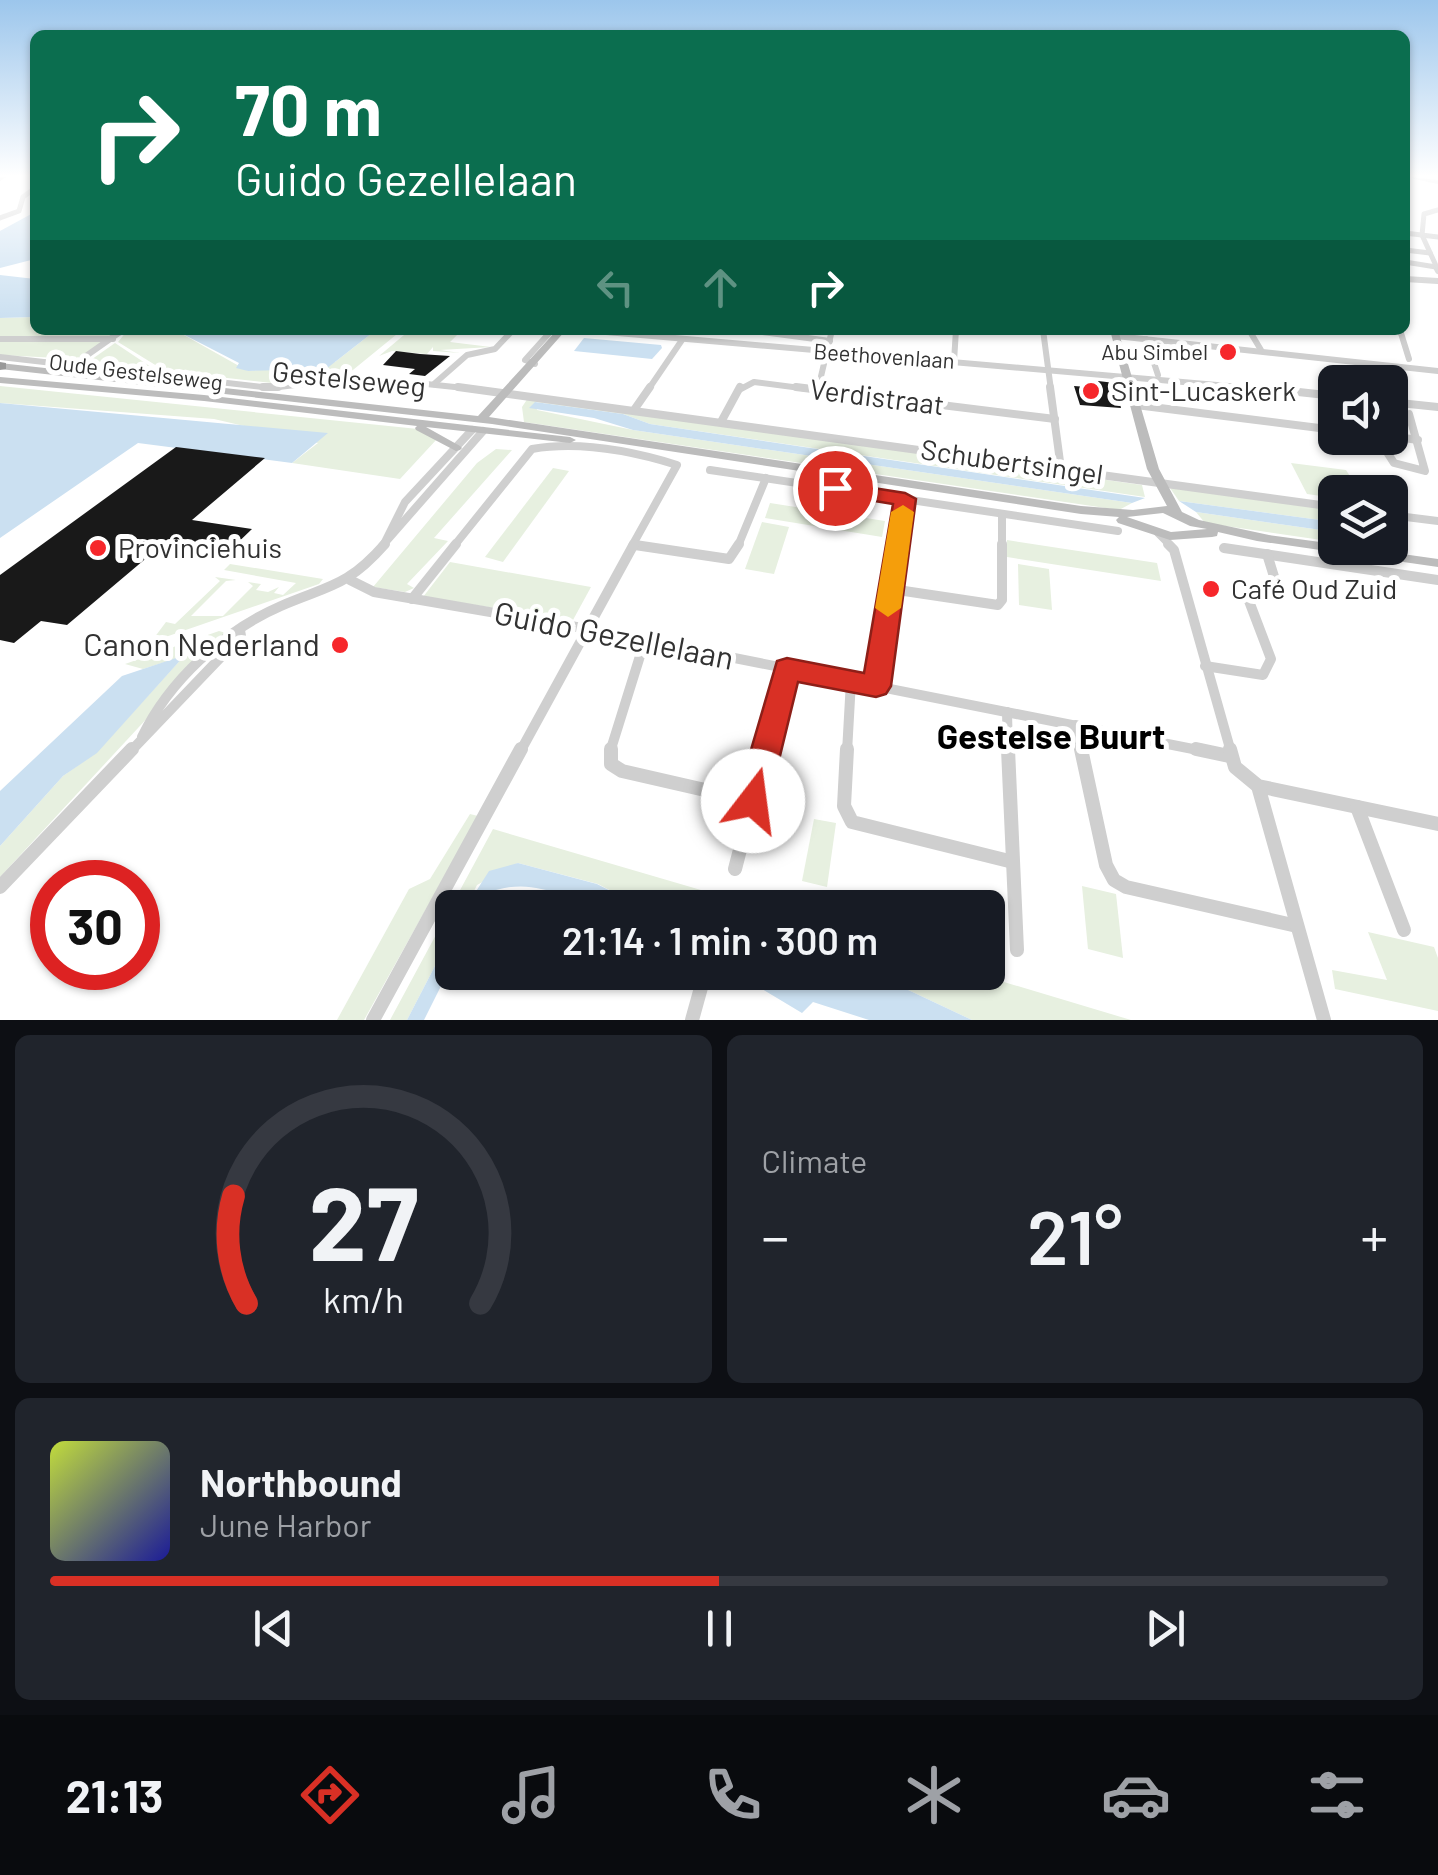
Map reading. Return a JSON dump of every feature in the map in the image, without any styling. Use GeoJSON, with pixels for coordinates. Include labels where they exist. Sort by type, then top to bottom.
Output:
{"type":"FeatureCollection","features":[{"type":"Feature","properties":{"kind":"main road"},"geometry":{"type":"LineString","coordinates":[[482,425],[558,335]]}},
{"type":"Feature","properties":{"kind":"main road"},"geometry":{"type":"LineString","coordinates":[[1116,335],[1158,482],[1182,530]]}},
{"type":"Feature","properties":{"kind":"main road","name":"Gestelseweg"},"geometry":{"type":"LineString","coordinates":[[0,366],[692,452],[1152,520]]}},
{"type":"Feature","properties":{"kind":"main road","name":"Gestelseweg"},"geometry":{"type":"LineString","coordinates":[[6,380],[409,422],[482,425]]}},
{"type":"Feature","properties":{"kind":"main road"},"geometry":{"type":"LineString","coordinates":[[409,422],[456,448]]}},
{"type":"Feature","properties":{"kind":"main road"},"geometry":{"type":"LineString","coordinates":[[1152,520],[1159,504],[1158,482]]}},
{"type":"Feature","properties":{"kind":"main road"},"geometry":{"type":"LineString","coordinates":[[1152,520],[1182,530],[1264,537],[1438,563]]}},
{"type":"Feature","properties":{"kind":"main road"},"geometry":{"type":"LineString","coordinates":[[1152,520],[1182,530]]}},
{"type":"Feature","properties":{"kind":"street"},"geometry":{"type":"LineString","coordinates":[[1424,225],[1423,238],[1436,266]]}},
{"type":"Feature","properties":{"kind":"street"},"geometry":{"type":"LineString","coordinates":[[1410,237],[1438,237]]}},
{"type":"Feature","properties":{"kind":"street"},"geometry":{"type":"LineString","coordinates":[[1410,251],[1430,253]]}},
{"type":"Feature","properties":{"kind":"street"},"geometry":{"type":"LineString","coordinates":[[1410,263],[1436,266]]}},
{"type":"Feature","properties":{"kind":"street"},"geometry":{"type":"LineString","coordinates":[[1410,278],[1438,281]]}},
{"type":"Feature","properties":{"kind":"street"},"geometry":{"type":"LineString","coordinates":[[75,363],[117,335]]}},
{"type":"Feature","properties":{"kind":"street"},"geometry":{"type":"LineString","coordinates":[[434,384],[466,355],[495,350],[508,335]]}},
{"type":"Feature","properties":{"kind":"street"},"geometry":{"type":"LineString","coordinates":[[536,364],[525,360],[548,335]]}},
{"type":"Feature","properties":{"kind":"street","name":"Beethovenlaan"},"geometry":{"type":"LineString","coordinates":[[658,335],[827,354],[1127,372],[1318,394]]}},
{"type":"Feature","properties":{"kind":"street"},"geometry":{"type":"LineString","coordinates":[[785,335],[830,341]]}},
{"type":"Feature","properties":{"kind":"street"},"geometry":{"type":"LineString","coordinates":[[818,389],[831,335]]}},
{"type":"Feature","properties":{"kind":"street"},"geometry":{"type":"LineString","coordinates":[[954,361],[956,335]]}},
{"type":"Feature","properties":{"kind":"street"},"geometry":{"type":"LineString","coordinates":[[1044,335],[1061,469]]}},
{"type":"Feature","properties":{"kind":"street"},"geometry":{"type":"LineString","coordinates":[[1252,335],[1261,350]]}},
{"type":"Feature","properties":{"kind":"street"},"geometry":{"type":"LineString","coordinates":[[1402,335],[1409,359]]}},
{"type":"Feature","properties":{"kind":"street"},"geometry":{"type":"LineString","coordinates":[[1141,336],[1438,371]]}},
{"type":"Feature","properties":{"kind":"street"},"geometry":{"type":"LineString","coordinates":[[1141,336],[1158,375]]}},
{"type":"Feature","properties":{"kind":"street"},"geometry":{"type":"LineString","coordinates":[[0,339],[113,339]]}},
{"type":"Feature","properties":{"kind":"street"},"geometry":{"type":"LineString","coordinates":[[634,410],[682,340]]}},
{"type":"Feature","properties":{"kind":"street","name":"Oude Gestelseweg"},"geometry":{"type":"LineString","coordinates":[[0,357],[271,388],[360,377],[434,384]]}},
{"type":"Feature","properties":{"kind":"street","name":"Verdistraat"},"geometry":{"type":"LineString","coordinates":[[722,422],[746,382],[1055,419]]}},
{"type":"Feature","properties":{"kind":"street","name":"Schubertsingel"},"geometry":{"type":"LineString","coordinates":[[434,384],[1318,506]]}},
{"type":"Feature","properties":{"kind":"street"},"geometry":{"type":"LineString","coordinates":[[1408,404],[1438,407]]}},
{"type":"Feature","properties":{"kind":"street"},"geometry":{"type":"LineString","coordinates":[[1136,405],[1318,428]]}},
{"type":"Feature","properties":{"kind":"street"},"geometry":{"type":"LineString","coordinates":[[1389,455],[1394,462],[1425,471],[1409,414]]}},
{"type":"Feature","properties":{"kind":"street"},"geometry":{"type":"LineString","coordinates":[[382,546],[382,534],[399,511],[482,425]]}},
{"type":"Feature","properties":{"kind":"street"},"geometry":{"type":"LineString","coordinates":[[3,884],[240,636],[240,630],[265,613],[350,580],[482,425]]}},
{"type":"Feature","properties":{"kind":"street"},"geometry":{"type":"LineString","coordinates":[[1408,439],[1418,440]]}},
{"type":"Feature","properties":{"kind":"street"},"geometry":{"type":"LineString","coordinates":[[373,1020],[677,465],[547,445],[532,449],[412,599]]}},
{"type":"Feature","properties":{"kind":"street"},"geometry":{"type":"LineString","coordinates":[[710,470],[1118,531]]}},
{"type":"Feature","properties":{"kind":"street"},"geometry":{"type":"LineString","coordinates":[[635,545],[729,559],[735,554],[766,478]]}},
{"type":"Feature","properties":{"kind":"street"},"geometry":{"type":"LineString","coordinates":[[876,686],[905,499]]}},
{"type":"Feature","properties":{"kind":"street"},"geometry":{"type":"LineString","coordinates":[[891,590],[998,605],[1002,600],[1002,514]]}},
{"type":"Feature","properties":{"kind":"street"},"geometry":{"type":"LineString","coordinates":[[1408,517],[1438,521]]}},
{"type":"Feature","properties":{"kind":"street"},"geometry":{"type":"LineString","coordinates":[[1182,530],[1205,666],[1229,756],[1258,786],[1324,1020]]}},
{"type":"Feature","properties":{"kind":"street"},"geometry":{"type":"LineString","coordinates":[[1224,548],[1438,580]]}},
{"type":"Feature","properties":{"kind":"street"},"geometry":{"type":"LineString","coordinates":[[1205,666],[1263,675],[1270,669],[1271,659],[1249,601],[1276,583],[1266,554]]}},
{"type":"Feature","properties":{"kind":"street","name":"Guido Gezellelaan"},"geometry":{"type":"LineString","coordinates":[[350,580],[365,590],[588,629],[1229,756]]}},
{"type":"Feature","properties":{"kind":"street"},"geometry":{"type":"LineString","coordinates":[[645,640],[610,752],[611,764],[622,771],[753,801]]}},
{"type":"Feature","properties":{"kind":"street"},"geometry":{"type":"LineString","coordinates":[[735,868],[787,668]]}},
{"type":"Feature","properties":{"kind":"street"},"geometry":{"type":"LineString","coordinates":[[850,681],[844,806],[852,822],[1009,861]]}},
{"type":"Feature","properties":{"kind":"street"},"geometry":{"type":"LineString","coordinates":[[1007,712],[1009,861],[1015,880],[1017,950]]}},
{"type":"Feature","properties":{"kind":"street"},"geometry":{"type":"LineString","coordinates":[[1076,724],[1106,865],[1114,880],[1297,926]]}},
{"type":"Feature","properties":{"kind":"street"},"geometry":{"type":"LineString","coordinates":[[1258,786],[1438,824]]}},
{"type":"Feature","properties":{"kind":"street"},"geometry":{"type":"LineString","coordinates":[[1357,807],[1404,930]]}},
{"type":"Feature","properties":{"kind":"street"},"geometry":{"type":"LineString","coordinates":[[692,1020],[700,990]]}},
{"type":"Feature","properties":{"kind":"green space"},"geometry":{"type":"Polygon","coordinates":[[[30,317],[30,335],[113,335],[0,338],[0,318],[30,317]]]}},
{"type":"Feature","properties":{"kind":"green space"},"geometry":{"type":"Polygon","coordinates":[[[124,335],[184,335],[248,371],[335,362],[370,335],[396,335],[348,374],[290,385],[165,371],[118,342],[124,335]]]}},
{"type":"Feature","properties":{"kind":"green space"},"geometry":{"type":"Polygon","coordinates":[[[404,335],[457,335],[450,342],[491,347],[440,350],[460,353],[433,351],[433,347],[427,354],[392,351],[379,356],[404,335]]]}},
{"type":"Feature","properties":{"kind":"green space"},"geometry":{"type":"Polygon","coordinates":[[[0,341],[103,342],[77,359],[0,355],[0,341]]]}},
{"type":"Feature","properties":{"kind":"green space"},"geometry":{"type":"Polygon","coordinates":[[[115,343],[157,371],[162,374],[88,362],[115,343]]]}},
{"type":"Feature","properties":{"kind":"green space"},"geometry":{"type":"Polygon","coordinates":[[[0,386],[418,429],[437,439],[400,479],[292,463],[318,443],[214,419],[0,403],[0,386]]]}},
{"type":"Feature","properties":{"kind":"green space"},"geometry":{"type":"Polygon","coordinates":[[[528,398],[1142,485],[1145,497],[650,424],[623,414],[535,402],[537,410],[633,430],[1132,503],[1119,510],[524,422],[522,407],[528,398]]]}},
{"type":"Feature","properties":{"kind":"green space"},"geometry":{"type":"Polygon","coordinates":[[[496,449],[512,450],[434,538],[448,541],[407,584],[414,588],[405,592],[373,587],[477,463],[496,449]]]}},
{"type":"Feature","properties":{"kind":"green space"},"geometry":{"type":"Polygon","coordinates":[[[1291,463],[1346,470],[1349,475],[1318,475],[1318,496],[1307,494],[1291,463]]]}},
{"type":"Feature","properties":{"kind":"green space"},"geometry":{"type":"Polygon","coordinates":[[[553,468],[569,471],[503,562],[485,557],[553,468]]]}},
{"type":"Feature","properties":{"kind":"green space"},"geometry":{"type":"Polygon","coordinates":[[[1170,488],[1318,507],[1318,520],[1179,501],[1170,488]]]}},
{"type":"Feature","properties":{"kind":"green space"},"geometry":{"type":"Polygon","coordinates":[[[770,503],[885,521],[882,537],[765,518],[770,503]]]}},
{"type":"Feature","properties":{"kind":"green space"},"geometry":{"type":"Polygon","coordinates":[[[1196,512],[1318,530],[1318,540],[1205,523],[1196,512]]]}},
{"type":"Feature","properties":{"kind":"green space"},"geometry":{"type":"Polygon","coordinates":[[[762,522],[789,527],[774,574],[745,569],[762,522]]]}},
{"type":"Feature","properties":{"kind":"green space"},"geometry":{"type":"Polygon","coordinates":[[[1007,540],[1157,563],[1161,581],[1007,557],[1007,540]]]}},
{"type":"Feature","properties":{"kind":"green space"},"geometry":{"type":"Polygon","coordinates":[[[450,562],[591,587],[573,620],[423,597],[450,562]]]}},
{"type":"Feature","properties":{"kind":"green space"},"geometry":{"type":"Polygon","coordinates":[[[230,564],[323,579],[319,584],[151,642],[166,622],[175,624],[220,581],[215,577],[236,580],[226,581],[191,616],[223,616],[253,586],[248,582],[261,584],[256,590],[268,592],[279,587],[274,593],[283,595],[296,583],[224,570],[230,564]]]}},
{"type":"Feature","properties":{"kind":"green space"},"geometry":{"type":"Polygon","coordinates":[[[1018,564],[1049,569],[1052,610],[1019,605],[1018,564]]]}},
{"type":"Feature","properties":{"kind":"green space"},"geometry":{"type":"Polygon","coordinates":[[[219,631],[226,633],[0,877],[0,846],[63,776],[97,752],[184,656],[143,669],[125,664],[219,631]]]}},
{"type":"Feature","properties":{"kind":"green space"},"geometry":{"type":"Polygon","coordinates":[[[470,814],[478,816],[364,1020],[337,1020],[409,889],[430,879],[470,814]]]}},
{"type":"Feature","properties":{"kind":"green space"},"geometry":{"type":"Polygon","coordinates":[[[814,819],[836,823],[827,887],[802,881],[814,819]]]}},
{"type":"Feature","properties":{"kind":"green space"},"geometry":{"type":"Polygon","coordinates":[[[493,829],[701,890],[609,890],[518,863],[474,890],[460,890],[493,829]]]}},
{"type":"Feature","properties":{"kind":"green space"},"geometry":{"type":"Polygon","coordinates":[[[1082,886],[1116,894],[1123,958],[1088,949],[1082,886]]]}},
{"type":"Feature","properties":{"kind":"green space"},"geometry":{"type":"Polygon","coordinates":[[[1368,932],[1434,947],[1438,958],[1438,1011],[1335,989],[1332,970],[1387,980],[1368,932]]]}},
{"type":"Feature","properties":{"kind":"green space"},"geometry":{"type":"Polygon","coordinates":[[[435,937],[435,966],[407,1020],[390,1020],[435,937]]]}},
{"type":"Feature","properties":{"kind":"green space"},"geometry":{"type":"Polygon","coordinates":[[[1005,982],[1131,1020],[972,1020],[908,990],[1005,990],[1005,982]]]}},
{"type":"Feature","properties":{"kind":"water"},"geometry":{"type":"Polygon","coordinates":[[[12,225],[30,225],[30,260],[0,268],[0,231],[12,225]]]}},
{"type":"Feature","properties":{"kind":"water"},"geometry":{"type":"Polygon","coordinates":[[[0,275],[30,278],[30,317],[0,318],[0,275]]]}},
{"type":"Feature","properties":{"kind":"water"},"geometry":{"type":"Polygon","coordinates":[[[185,335],[370,335],[326,369],[248,371],[236,368],[239,363],[185,335]]]}},
{"type":"Feature","properties":{"kind":"water"},"geometry":{"type":"Polygon","coordinates":[[[584,338],[662,348],[652,359],[574,351],[584,338]]]}},
{"type":"Feature","properties":{"kind":"water"},"geometry":{"type":"Polygon","coordinates":[[[535,402],[623,414],[650,424],[1145,498],[1132,503],[633,430],[594,418],[529,408],[535,402]]]}},
{"type":"Feature","properties":{"kind":"water"},"geometry":{"type":"Polygon","coordinates":[[[0,403],[328,433],[292,463],[138,443],[0,538],[0,403]]]}},
{"type":"Feature","properties":{"kind":"water"},"geometry":{"type":"Polygon","coordinates":[[[1179,501],[1318,520],[1318,530],[1196,512],[1179,501]]]}},
{"type":"Feature","properties":{"kind":"water"},"geometry":{"type":"Polygon","coordinates":[[[185,655],[97,753],[63,776],[0,846],[0,791],[122,676],[185,655]]]}},
{"type":"Feature","properties":{"kind":"water"},"geometry":{"type":"Polygon","coordinates":[[[518,863],[609,890],[525,886],[477,890],[489,871],[518,863]]]}},
{"type":"Feature","properties":{"kind":"water"},"geometry":{"type":"Polygon","coordinates":[[[435,966],[435,990],[439,990],[424,1020],[407,1020],[435,966]]]}},
{"type":"Feature","properties":{"kind":"water"},"geometry":{"type":"Polygon","coordinates":[[[763,990],[908,990],[972,1020],[869,1020],[813,1002],[802,1013],[763,990]]]}},
{"type":"Feature","properties":{"kind":"building"},"geometry":{"type":"Polygon","coordinates":[[[396,351],[450,356],[425,376],[409,374],[415,369],[383,365],[396,351]]]}},
{"type":"Feature","properties":{"kind":"building","name":"Sint-Lucaskerk"},"geometry":{"type":"Polygon","coordinates":[[[1098,381],[1115,383],[1121,408],[1080,405],[1074,386],[1100,388],[1098,381]]]}},
{"type":"Feature","properties":{"kind":"building","name":"Provinciehuis"},"geometry":{"type":"Polygon","coordinates":[[[176,447],[265,458],[192,520],[252,529],[226,554],[163,544],[67,625],[41,621],[14,643],[0,640],[0,575],[176,447]]]}},
{"type":"Feature","properties":{"kind":"slow traffic"},"geometry":{"type":"LineString","coordinates":[[888,608],[903,512]]}},
{"type":"Feature","properties":{"kind":"place","name":"Abu Simbel"},"geometry":{"type":"Point","coordinates":[1228,352]}},
{"type":"Feature","properties":{"kind":"place","name":"Sint-Lucaskerk"},"geometry":{"type":"Point","coordinates":[1091,391]}},
{"type":"Feature","properties":{"kind":"place","name":"Provinciehuis"},"geometry":{"type":"Point","coordinates":[98,548]}},
{"type":"Feature","properties":{"kind":"place","name":"Café Oud Zuid"},"geometry":{"type":"Point","coordinates":[1211,589]}},
{"type":"Feature","properties":{"kind":"place","name":"Canon Nederland"},"geometry":{"type":"Point","coordinates":[340,645]}},
{"type":"Feature","properties":{"kind":"district","name":"Gestelse Buurt"},"geometry":{"type":"Point","coordinates":[1051,737]}},
{"type":"Feature","properties":{"kind":"route"},"geometry":{"type":"LineString","coordinates":[[753,801],[787,668],[876,686],[905,499],[835,488]]}}]}
